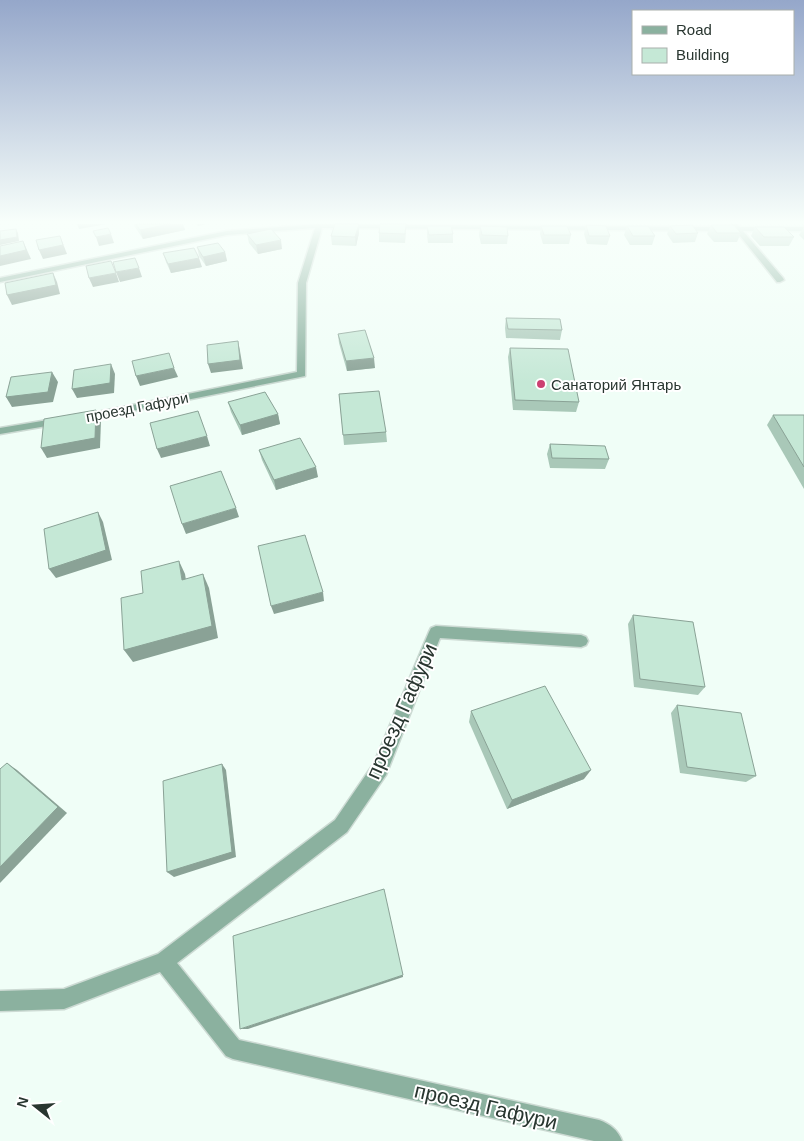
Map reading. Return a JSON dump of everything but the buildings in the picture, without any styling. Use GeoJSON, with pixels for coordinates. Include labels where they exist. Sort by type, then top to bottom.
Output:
{"type":"FeatureCollection","features":[{"type":"Feature","properties":{"kind":"street"},"geometry":{"type":"LineString","coordinates":[[0,280],[13,277]]}},
{"type":"Feature","properties":{"kind":"street","name":"проезд Гафури"},"geometry":{"type":"LineString","coordinates":[[0,431],[120,412],[302,374],[302,283],[304,277]]}},
{"type":"Feature","properties":{"kind":"street","name":"проезд Гафури"},"geometry":{"type":"LineString","coordinates":[[0,1001],[64,999],[164,961],[341,826],[380,768],[436,632],[581,641]]}},
{"type":"Feature","properties":{"kind":"street","name":"проезд Гафури"},"geometry":{"type":"LineString","coordinates":[[164,961],[233,1049],[599,1131],[611,1141]]}},
{"type":"Feature","properties":{"kind":"place","name":"Санаторий Янтарь"},"geometry":{"type":"Point","coordinates":[541,384]}}]}
